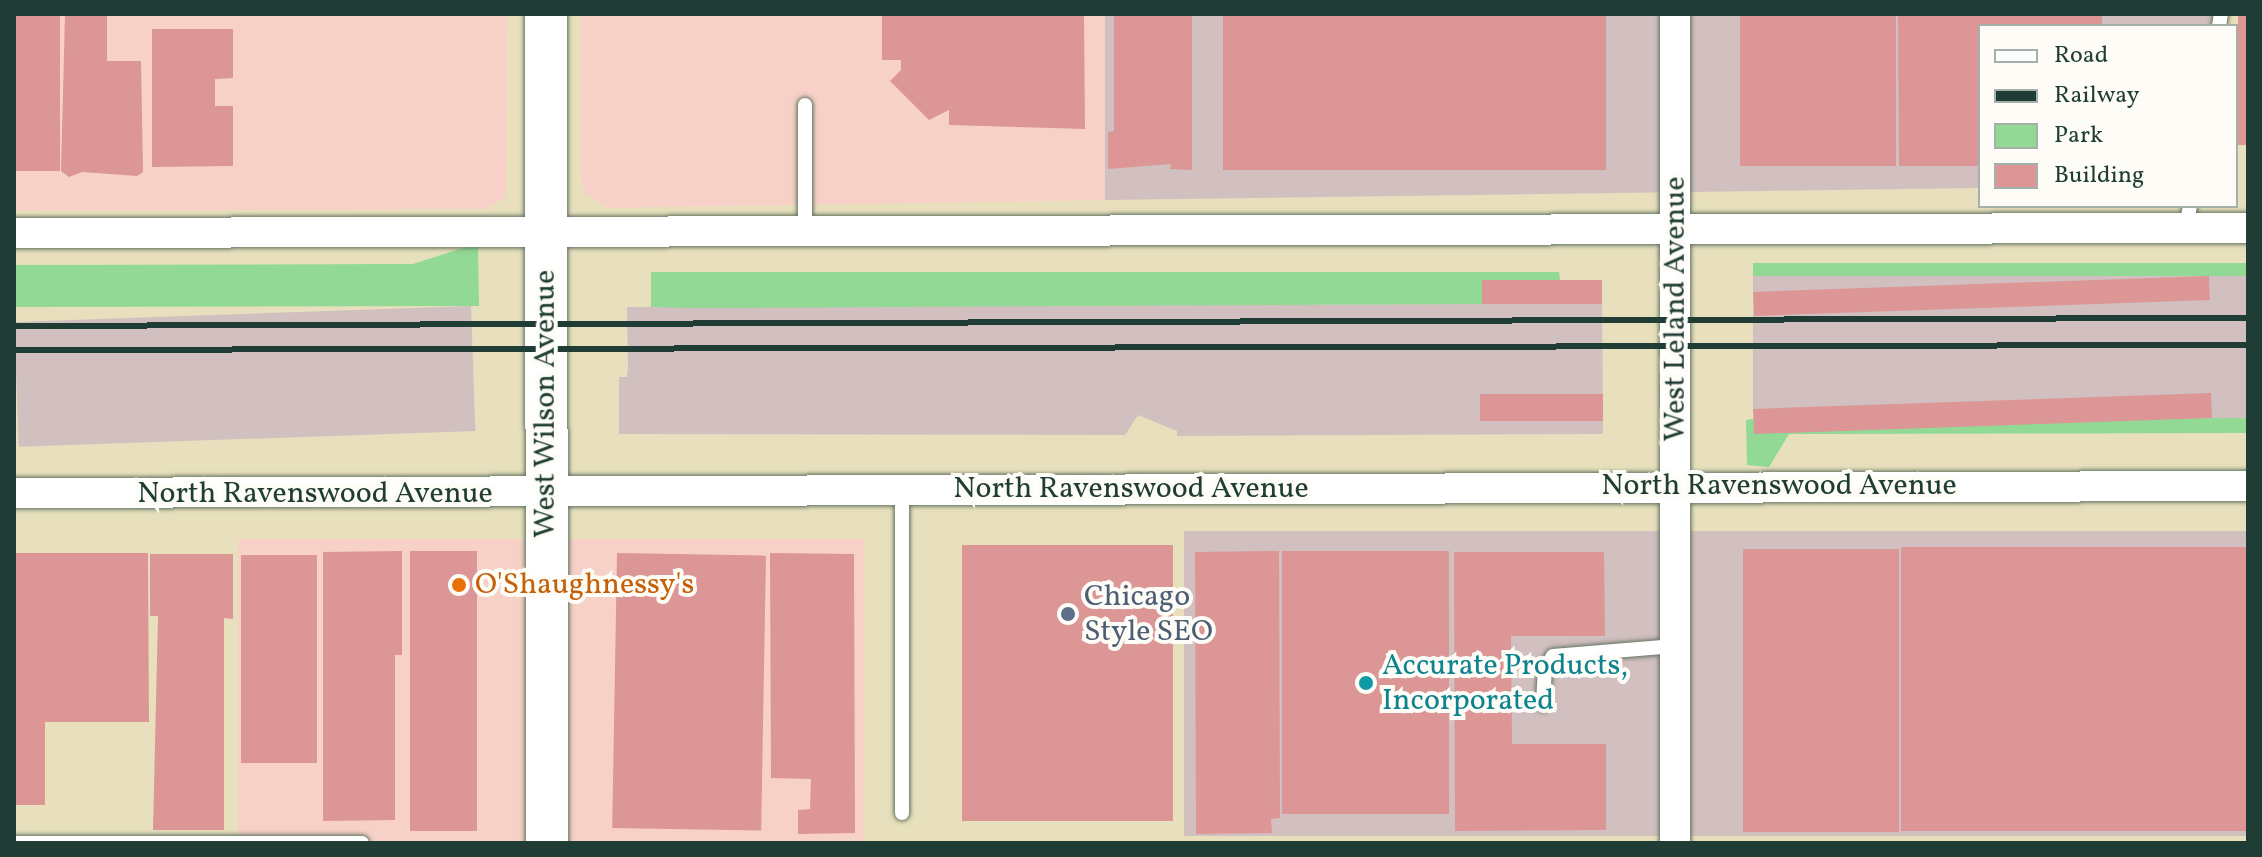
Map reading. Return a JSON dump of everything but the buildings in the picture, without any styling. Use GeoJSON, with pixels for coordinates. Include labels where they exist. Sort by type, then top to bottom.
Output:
{"type":"FeatureCollection","features":[{"type":"Feature","properties":{"kind":"street","name":"West Wilson Avenue"},"geometry":{"type":"LineString","coordinates":[[546,14],[547,843]]}},
{"type":"Feature","properties":{"kind":"street","name":"West Leland Avenue"},"geometry":{"type":"LineString","coordinates":[[1675,14],[1675,843]]}},
{"type":"Feature","properties":{"kind":"street"},"geometry":{"type":"LineString","coordinates":[[14,233],[1676,232],[2188,217],[2248,228]]}},
{"type":"Feature","properties":{"kind":"street","name":"North Ravenswood Avenue"},"geometry":{"type":"LineString","coordinates":[[14,493],[546,494],[1676,485],[2248,486]]}},
{"type":"Feature","properties":{"kind":"lane"},"geometry":{"type":"LineString","coordinates":[[805,105],[805,233]]}},
{"type":"Feature","properties":{"kind":"lane"},"geometry":{"type":"LineString","coordinates":[[902,491],[902,813]]}},
{"type":"Feature","properties":{"kind":"lane"},"geometry":{"type":"LineString","coordinates":[[1543,704],[1545,669],[1553,656],[1675,646]]}},
{"type":"Feature","properties":{"kind":"lane"},"geometry":{"type":"LineString","coordinates":[[14,843],[362,843]]}},
{"type":"Feature","properties":{"kind":"shaded area"},"geometry":{"type":"Polygon","coordinates":[[[14,14],[507,14],[506,197],[486,209],[14,211],[14,14]]]}},
{"type":"Feature","properties":{"kind":"shaded area"},"geometry":{"type":"Polygon","coordinates":[[[581,14],[1105,14],[1105,200],[608,208],[584,193],[581,177],[581,14]]]}},
{"type":"Feature","properties":{"kind":"shaded area"},"geometry":{"type":"Polygon","coordinates":[[[1105,14],[2214,14],[2212,24],[1978,24],[1978,188],[1105,200],[1105,14]]]}},
{"type":"Feature","properties":{"kind":"shaded area"},"geometry":{"type":"Polygon","coordinates":[[[1753,276],[2248,276],[2248,418],[1753,418],[1753,276]]]}},
{"type":"Feature","properties":{"kind":"shaded area"},"geometry":{"type":"Polygon","coordinates":[[[1482,280],[1602,280],[1603,434],[1177,436],[1177,431],[1138,415],[1125,435],[619,434],[619,377],[627,377],[628,366],[627,307],[1481,304],[1482,280]]]}},
{"type":"Feature","properties":{"kind":"shaded area"},"geometry":{"type":"Polygon","coordinates":[[[471,306],[475,431],[19,447],[14,322],[471,306]]]}},
{"type":"Feature","properties":{"kind":"shaded area"},"geometry":{"type":"Polygon","coordinates":[[[1184,531],[2248,531],[2248,836],[1184,836],[1184,531]]]}},
{"type":"Feature","properties":{"kind":"shaded area"},"geometry":{"type":"Polygon","coordinates":[[[238,539],[864,539],[864,843],[238,843],[238,539]]]}},
{"type":"Feature","properties":{"kind":"green space"},"geometry":{"type":"Polygon","coordinates":[[[478,243],[479,306],[14,307],[14,265],[413,264],[478,243]]]}},
{"type":"Feature","properties":{"kind":"green space"},"geometry":{"type":"Polygon","coordinates":[[[1753,263],[2248,263],[2248,276],[1753,276],[1753,263]]]}},
{"type":"Feature","properties":{"kind":"green space"},"geometry":{"type":"Polygon","coordinates":[[[651,272],[1559,272],[1560,280],[1482,280],[1482,304],[693,308],[651,307],[651,272]]]}},
{"type":"Feature","properties":{"kind":"green space"},"geometry":{"type":"Polygon","coordinates":[[[2248,418],[2248,433],[1789,434],[1769,467],[1747,465],[1746,420],[1752,419],[2248,418]]]}},
{"type":"Feature","properties":{"kind":"railway"},"geometry":{"type":"LineString","coordinates":[[14,326],[2248,318]]}},
{"type":"Feature","properties":{"kind":"railway"},"geometry":{"type":"LineString","coordinates":[[14,350],[2248,345]]}},
{"type":"Feature","properties":{"kind":"place","name":"O'Shaughnessy's"},"geometry":{"type":"Point","coordinates":[459,585]}},
{"type":"Feature","properties":{"kind":"place","name":"Chicago Style SEO"},"geometry":{"type":"Point","coordinates":[1068,614]}},
{"type":"Feature","properties":{"kind":"place","name":"Accurate Products, Incorporated"},"geometry":{"type":"Point","coordinates":[1366,683]}}]}
